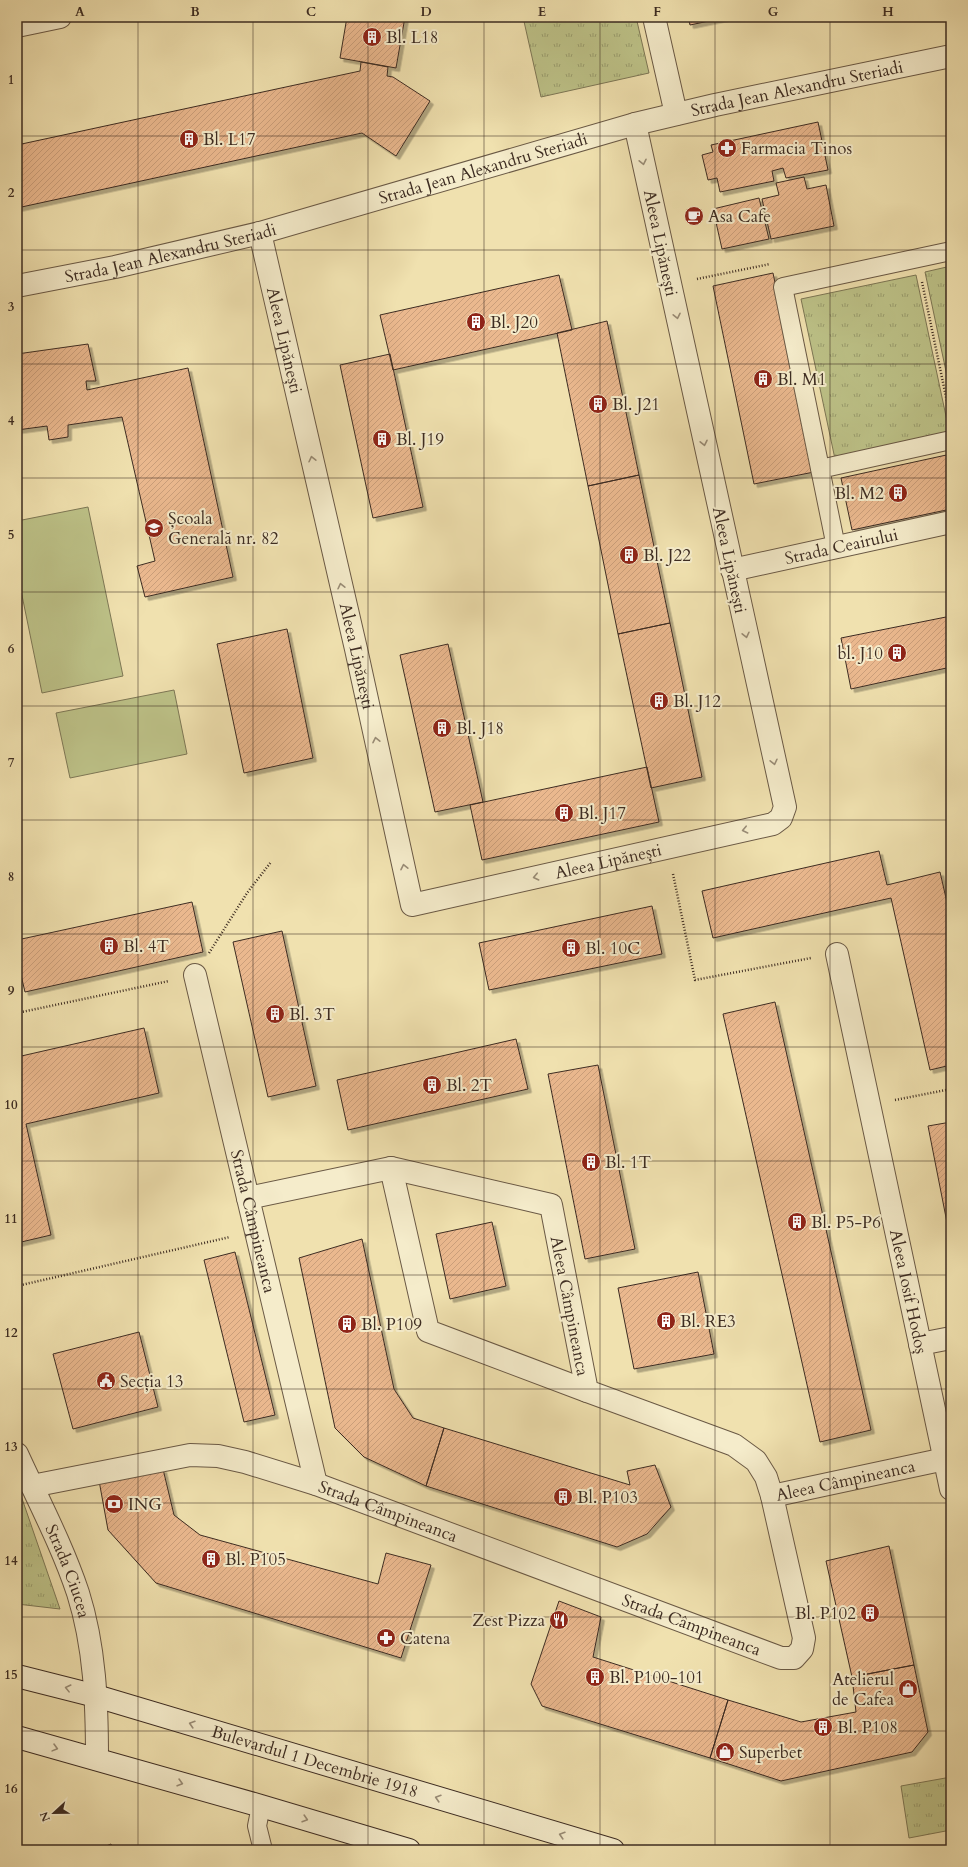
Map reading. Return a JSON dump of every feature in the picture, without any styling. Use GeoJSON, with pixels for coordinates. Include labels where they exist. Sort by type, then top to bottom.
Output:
{"type":"FeatureCollection","features":[{"type":"Feature","properties":{"kind":"street"},"geometry":{"type":"LineString","coordinates":[[17,26],[60,17]]}},
{"type":"Feature","properties":{"kind":"street"},"geometry":{"type":"LineString","coordinates":[[654,17],[676,114]]}},
{"type":"Feature","properties":{"kind":"street","name":"Strada Jean Alexandru Steriadi"},"geometry":{"type":"LineString","coordinates":[[17,286],[115,268],[260,233],[635,124],[951,56]]}},
{"type":"Feature","properties":{"kind":"street","name":"Aleea Lipănești"},"geometry":{"type":"LineString","coordinates":[[260,233],[346,605],[412,905],[773,824],[781,818],[784,807],[635,124]]}},
{"type":"Feature","properties":{"kind":"street","name":"Strada Ceairului"},"geometry":{"type":"LineString","coordinates":[[732,570],[951,522]]}},
{"type":"Feature","properties":{"kind":"street","name":"Aleea Iosif Hodoș"},"geometry":{"type":"LineString","coordinates":[[836,954],[951,1489]]}},
{"type":"Feature","properties":{"kind":"street","name":"Strada Câmpineanca"},"geometry":{"type":"LineString","coordinates":[[195,975],[316,1484],[782,1658],[794,1658],[802,1649],[804,1638],[772,1496]]}},
{"type":"Feature","properties":{"kind":"street"},"geometry":{"type":"LineString","coordinates":[[391,1168],[428,1331],[587,1391]]}},
{"type":"Feature","properties":{"kind":"street","name":"Aleea Câmpineanca"},"geometry":{"type":"LineString","coordinates":[[248,1198],[391,1168],[551,1206],[587,1391],[734,1445],[756,1461],[766,1478],[772,1496],[944,1459]]}},
{"type":"Feature","properties":{"kind":"street"},"geometry":{"type":"LineString","coordinates":[[920,1344],[951,1338]]}},
{"type":"Feature","properties":{"kind":"street","name":"Strada Ciucea"},"geometry":{"type":"LineString","coordinates":[[17,1454],[64,1555],[78,1594],[87,1630],[96,1696],[97,1759]]}},
{"type":"Feature","properties":{"kind":"street"},"geometry":{"type":"LineString","coordinates":[[32,1486],[190,1455],[218,1456],[238,1460],[316,1484]]}},
{"type":"Feature","properties":{"kind":"street","name":"Bulevardul 1 Decembrie 1918"},"geometry":{"type":"LineString","coordinates":[[17,1676],[96,1696],[613,1850]]}},
{"type":"Feature","properties":{"kind":"street"},"geometry":{"type":"LineString","coordinates":[[17,1737],[261,1806],[383,1846],[409,1850]]}},
{"type":"Feature","properties":{"kind":"lane"},"geometry":{"type":"LineString","coordinates":[[836,547],[783,287],[951,251]]}},
{"type":"Feature","properties":{"kind":"lane"},"geometry":{"type":"LineString","coordinates":[[820,469],[951,440]]}},
{"type":"Feature","properties":{"kind":"lane"},"geometry":{"type":"LineString","coordinates":[[261,1806],[257,1826],[263,1850]]}},
{"type":"Feature","properties":{"kind":"path"},"geometry":{"type":"LineString","coordinates":[[670,285],[778,262],[783,287]]}},
{"type":"Feature","properties":{"kind":"path"},"geometry":{"type":"LineString","coordinates":[[920,276],[951,422]]}},
{"type":"Feature","properties":{"kind":"path"},"geometry":{"type":"LineString","coordinates":[[668,848],[695,980],[836,954]]}},
{"type":"Feature","properties":{"kind":"path"},"geometry":{"type":"LineString","coordinates":[[17,1013],[195,975],[227,921],[271,862]]}},
{"type":"Feature","properties":{"kind":"path"},"geometry":{"type":"LineString","coordinates":[[869,1106],[951,1089]]}},
{"type":"Feature","properties":{"kind":"path"},"geometry":{"type":"LineString","coordinates":[[17,1286],[256,1231]]}},
{"type":"Feature","properties":{"kind":"green space"},"geometry":{"type":"Polygon","coordinates":[[[523,17],[636,17],[649,73],[541,97],[523,17]]]}},
{"type":"Feature","properties":{"kind":"green space"},"geometry":{"type":"Polygon","coordinates":[[[951,266],[951,395],[925,272],[951,266]]]}},
{"type":"Feature","properties":{"kind":"green space"},"geometry":{"type":"Polygon","coordinates":[[[916,275],[950,435],[835,459],[801,299],[916,275]]]}},
{"type":"Feature","properties":{"kind":"green space"},"geometry":{"type":"Polygon","coordinates":[[[88,507],[123,676],[42,693],[17,571],[17,521],[88,507]]]}},
{"type":"Feature","properties":{"kind":"green space"},"geometry":{"type":"Polygon","coordinates":[[[174,690],[187,754],[70,778],[56,713],[174,690]]]}},
{"type":"Feature","properties":{"kind":"green space"},"geometry":{"type":"Polygon","coordinates":[[[17,1484],[60,1609],[17,1604],[17,1484]]]}},
{"type":"Feature","properties":{"kind":"green space"},"geometry":{"type":"Polygon","coordinates":[[[951,1777],[951,1830],[909,1838],[901,1786],[951,1777]]]}},
{"type":"Feature","properties":{"kind":"building","name":"Bl. L18"},"geometry":{"type":"Polygon","coordinates":[[[347,17],[405,17],[396,68],[340,58],[347,17]]]}},
{"type":"Feature","properties":{"kind":"building"},"geometry":{"type":"Polygon","coordinates":[[[688,17],[728,17],[690,25],[688,17]]]}},
{"type":"Feature","properties":{"kind":"building","name":"Bl. L17"},"geometry":{"type":"Polygon","coordinates":[[[361,62],[388,67],[387,76],[393,77],[430,101],[396,156],[362,133],[17,208],[17,145],[360,71],[361,62]]]}},
{"type":"Feature","properties":{"kind":"building"},"geometry":{"type":"Polygon","coordinates":[[[818,122],[828,170],[786,178],[783,168],[772,171],[774,181],[720,192],[717,178],[708,180],[702,155],[713,152],[711,145],[818,122]]]}},
{"type":"Feature","properties":{"kind":"building"},"geometry":{"type":"Polygon","coordinates":[[[804,177],[807,189],[826,185],[834,226],[771,239],[762,199],[779,195],[776,183],[804,177]]]}},
{"type":"Feature","properties":{"kind":"building"},"geometry":{"type":"Polygon","coordinates":[[[759,198],[769,239],[722,249],[713,209],[759,198]]]}},
{"type":"Feature","properties":{"kind":"building","name":"Bl. M1"},"geometry":{"type":"Polygon","coordinates":[[[773,273],[814,472],[754,484],[713,286],[773,273]]]}},
{"type":"Feature","properties":{"kind":"building","name":"Bl. J20"},"geometry":{"type":"Polygon","coordinates":[[[559,275],[572,330],[393,370],[380,315],[559,275]]]}},
{"type":"Feature","properties":{"kind":"building","name":"Bl. J21"},"geometry":{"type":"Polygon","coordinates":[[[607,321],[639,475],[588,486],[557,333],[607,321]]]}},
{"type":"Feature","properties":{"kind":"building"},"geometry":{"type":"Polygon","coordinates":[[[88,344],[96,381],[86,381],[87,390],[188,368],[233,577],[145,597],[137,566],[155,561],[122,417],[68,425],[68,437],[49,440],[47,426],[17,430],[17,354],[88,344]]]}},
{"type":"Feature","properties":{"kind":"building","name":"Bl. J19"},"geometry":{"type":"Polygon","coordinates":[[[390,354],[423,507],[373,518],[340,365],[390,354]]]}},
{"type":"Feature","properties":{"kind":"building","name":"Bl. M2"},"geometry":{"type":"Polygon","coordinates":[[[951,454],[951,509],[852,530],[841,478],[951,454]]]}},
{"type":"Feature","properties":{"kind":"building","name":"Bl. J22"},"geometry":{"type":"Polygon","coordinates":[[[639,475],[670,623],[618,634],[588,486],[639,475]]]}},
{"type":"Feature","properties":{"kind":"building","name":"bl. J10"},"geometry":{"type":"Polygon","coordinates":[[[951,616],[951,667],[851,689],[841,638],[951,616]]]}},
{"type":"Feature","properties":{"kind":"building","name":"Bl. J12"},"geometry":{"type":"Polygon","coordinates":[[[670,623],[702,777],[651,788],[618,634],[670,623]]]}},
{"type":"Feature","properties":{"kind":"building"},"geometry":{"type":"Polygon","coordinates":[[[287,629],[313,758],[244,773],[217,644],[287,629]]]}},
{"type":"Feature","properties":{"kind":"building","name":"Bl. J18"},"geometry":{"type":"Polygon","coordinates":[[[448,644],[483,802],[435,812],[400,655],[448,644]]]}},
{"type":"Feature","properties":{"kind":"building","name":"Bl. J17"},"geometry":{"type":"Polygon","coordinates":[[[647,767],[659,822],[482,860],[470,805],[647,767]]]}},
{"type":"Feature","properties":{"kind":"building"},"geometry":{"type":"Polygon","coordinates":[[[879,851],[887,885],[940,872],[951,920],[951,1065],[930,1070],[891,898],[713,938],[702,891],[879,851]]]}},
{"type":"Feature","properties":{"kind":"building","name":"Bl. 4T"},"geometry":{"type":"Polygon","coordinates":[[[192,902],[203,952],[25,992],[17,958],[17,940],[192,902]]]}},
{"type":"Feature","properties":{"kind":"building","name":"Bl. 10C"},"geometry":{"type":"Polygon","coordinates":[[[652,906],[662,954],[489,990],[479,943],[652,906]]]}},
{"type":"Feature","properties":{"kind":"building","name":"Bl. 3T"},"geometry":{"type":"Polygon","coordinates":[[[282,931],[316,1086],[268,1097],[233,942],[282,931]]]}},
{"type":"Feature","properties":{"kind":"building","name":"Bl. P5-P6"},"geometry":{"type":"Polygon","coordinates":[[[775,1002],[871,1430],[820,1442],[723,1014],[775,1002]]]}},
{"type":"Feature","properties":{"kind":"building"},"geometry":{"type":"Polygon","coordinates":[[[144,1028],[159,1093],[26,1124],[51,1235],[17,1243],[17,1057],[144,1028]]]}},
{"type":"Feature","properties":{"kind":"building","name":"Bl. 2T"},"geometry":{"type":"Polygon","coordinates":[[[516,1039],[528,1089],[348,1130],[337,1080],[516,1039]]]}},
{"type":"Feature","properties":{"kind":"building","name":"Bl. 1T"},"geometry":{"type":"Polygon","coordinates":[[[598,1065],[635,1249],[585,1259],[548,1074],[598,1065]]]}},
{"type":"Feature","properties":{"kind":"building"},"geometry":{"type":"Polygon","coordinates":[[[951,1122],[951,1243],[928,1126],[951,1122]]]}},
{"type":"Feature","properties":{"kind":"building"},"geometry":{"type":"Polygon","coordinates":[[[492,1222],[506,1286],[450,1299],[436,1234],[492,1222]]]}},
{"type":"Feature","properties":{"kind":"building","name":"Bl. P109"},"geometry":{"type":"Polygon","coordinates":[[[362,1239],[394,1389],[413,1418],[444,1428],[426,1486],[364,1457],[335,1428],[299,1258],[362,1239]]]}},
{"type":"Feature","properties":{"kind":"building"},"geometry":{"type":"Polygon","coordinates":[[[235,1252],[275,1415],[244,1422],[204,1260],[235,1252]]]}},
{"type":"Feature","properties":{"kind":"building","name":"Bl. RE3"},"geometry":{"type":"Polygon","coordinates":[[[698,1272],[714,1354],[634,1369],[618,1288],[698,1272]]]}},
{"type":"Feature","properties":{"kind":"building","name":"Secția 13"},"geometry":{"type":"Polygon","coordinates":[[[139,1332],[158,1407],[73,1429],[53,1354],[139,1332]]]}},
{"type":"Feature","properties":{"kind":"building","name":"Bl. P103"},"geometry":{"type":"Polygon","coordinates":[[[444,1428],[630,1485],[627,1471],[655,1465],[671,1507],[647,1534],[617,1547],[426,1486],[444,1428]]]}},
{"type":"Feature","properties":{"kind":"building","name":"Bl. P105"},"geometry":{"type":"Polygon","coordinates":[[[163,1469],[174,1515],[200,1535],[378,1584],[386,1553],[431,1565],[401,1658],[156,1583],[108,1530],[98,1475],[163,1469]]]}},
{"type":"Feature","properties":{"kind":"building","name":"Bl. P102"},"geometry":{"type":"Polygon","coordinates":[[[889,1546],[914,1665],[852,1677],[826,1561],[889,1546]]]}},
{"type":"Feature","properties":{"kind":"building","name":"Bl. P100-101"},"geometry":{"type":"Polygon","coordinates":[[[559,1601],[601,1617],[593,1657],[728,1700],[710,1758],[542,1706],[531,1684],[559,1601]]]}},
{"type":"Feature","properties":{"kind":"building","name":"Bl. P108"},"geometry":{"type":"Polygon","coordinates":[[[914,1665],[928,1732],[912,1752],[781,1781],[710,1758],[728,1700],[801,1722],[856,1712],[852,1677],[914,1665]]]}},
{"type":"Feature","properties":{"kind":"building"},"geometry":{"type":"Polygon","coordinates":[[[111,1844],[114,1850],[96,1850],[111,1844]]]}},
{"type":"Feature","properties":{"kind":"place","name":"Bl. L18"},"geometry":{"type":"Point","coordinates":[372,37]}},
{"type":"Feature","properties":{"kind":"place","name":"Bl. L17"},"geometry":{"type":"Point","coordinates":[189,139]}},
{"type":"Feature","properties":{"kind":"place","name":"Farmacia Tinos"},"geometry":{"type":"Point","coordinates":[727,148]}},
{"type":"Feature","properties":{"kind":"place","name":"Asa Cafe"},"geometry":{"type":"Point","coordinates":[694,216]}},
{"type":"Feature","properties":{"kind":"place","name":"Bl. J20"},"geometry":{"type":"Point","coordinates":[476,322]}},
{"type":"Feature","properties":{"kind":"place","name":"Bl. M1"},"geometry":{"type":"Point","coordinates":[763,379]}},
{"type":"Feature","properties":{"kind":"place","name":"Bl. J21"},"geometry":{"type":"Point","coordinates":[598,404]}},
{"type":"Feature","properties":{"kind":"place","name":"Bl. J19"},"geometry":{"type":"Point","coordinates":[382,439]}},
{"type":"Feature","properties":{"kind":"place","name":"Bl. M2"},"geometry":{"type":"Point","coordinates":[898,493]}},
{"type":"Feature","properties":{"kind":"place","name":"Școala Generală nr. 82"},"geometry":{"type":"Point","coordinates":[154,528]}},
{"type":"Feature","properties":{"kind":"place","name":"Bl. J22"},"geometry":{"type":"Point","coordinates":[629,555]}},
{"type":"Feature","properties":{"kind":"place","name":"bl. J10"},"geometry":{"type":"Point","coordinates":[897,653]}},
{"type":"Feature","properties":{"kind":"place","name":"Bl. J12"},"geometry":{"type":"Point","coordinates":[659,701]}},
{"type":"Feature","properties":{"kind":"place","name":"Bl. J18"},"geometry":{"type":"Point","coordinates":[442,728]}},
{"type":"Feature","properties":{"kind":"place","name":"Bl. J17"},"geometry":{"type":"Point","coordinates":[564,813]}},
{"type":"Feature","properties":{"kind":"place","name":"Bl. 4T"},"geometry":{"type":"Point","coordinates":[109,946]}},
{"type":"Feature","properties":{"kind":"place","name":"Bl. 10C"},"geometry":{"type":"Point","coordinates":[571,948]}},
{"type":"Feature","properties":{"kind":"place","name":"Bl. 3T"},"geometry":{"type":"Point","coordinates":[275,1014]}},
{"type":"Feature","properties":{"kind":"place","name":"Bl. 2T"},"geometry":{"type":"Point","coordinates":[432,1085]}},
{"type":"Feature","properties":{"kind":"place","name":"Bl. 1T"},"geometry":{"type":"Point","coordinates":[591,1162]}},
{"type":"Feature","properties":{"kind":"place","name":"Bl. P5-P6"},"geometry":{"type":"Point","coordinates":[797,1222]}},
{"type":"Feature","properties":{"kind":"place","name":"Bl. RE3"},"geometry":{"type":"Point","coordinates":[666,1321]}},
{"type":"Feature","properties":{"kind":"place","name":"Bl. P109"},"geometry":{"type":"Point","coordinates":[347,1324]}},
{"type":"Feature","properties":{"kind":"place","name":"Secția 13"},"geometry":{"type":"Point","coordinates":[106,1381]}},
{"type":"Feature","properties":{"kind":"place","name":"Bl. P103"},"geometry":{"type":"Point","coordinates":[563,1497]}},
{"type":"Feature","properties":{"kind":"place","name":"ING"},"geometry":{"type":"Point","coordinates":[114,1504]}},
{"type":"Feature","properties":{"kind":"place","name":"Bl. P105"},"geometry":{"type":"Point","coordinates":[211,1559]}},
{"type":"Feature","properties":{"kind":"place","name":"Bl. P102"},"geometry":{"type":"Point","coordinates":[870,1613]}},
{"type":"Feature","properties":{"kind":"place","name":"Zest Pizza"},"geometry":{"type":"Point","coordinates":[559,1620]}},
{"type":"Feature","properties":{"kind":"place","name":"Catena"},"geometry":{"type":"Point","coordinates":[386,1638]}},
{"type":"Feature","properties":{"kind":"place","name":"Bl. P100-101"},"geometry":{"type":"Point","coordinates":[595,1677]}},
{"type":"Feature","properties":{"kind":"place","name":"Atelierul de Cafea"},"geometry":{"type":"Point","coordinates":[908,1689]}},
{"type":"Feature","properties":{"kind":"place","name":"Bl. P108"},"geometry":{"type":"Point","coordinates":[823,1727]}},
{"type":"Feature","properties":{"kind":"place","name":"Superbet"},"geometry":{"type":"Point","coordinates":[725,1752]}}]}
